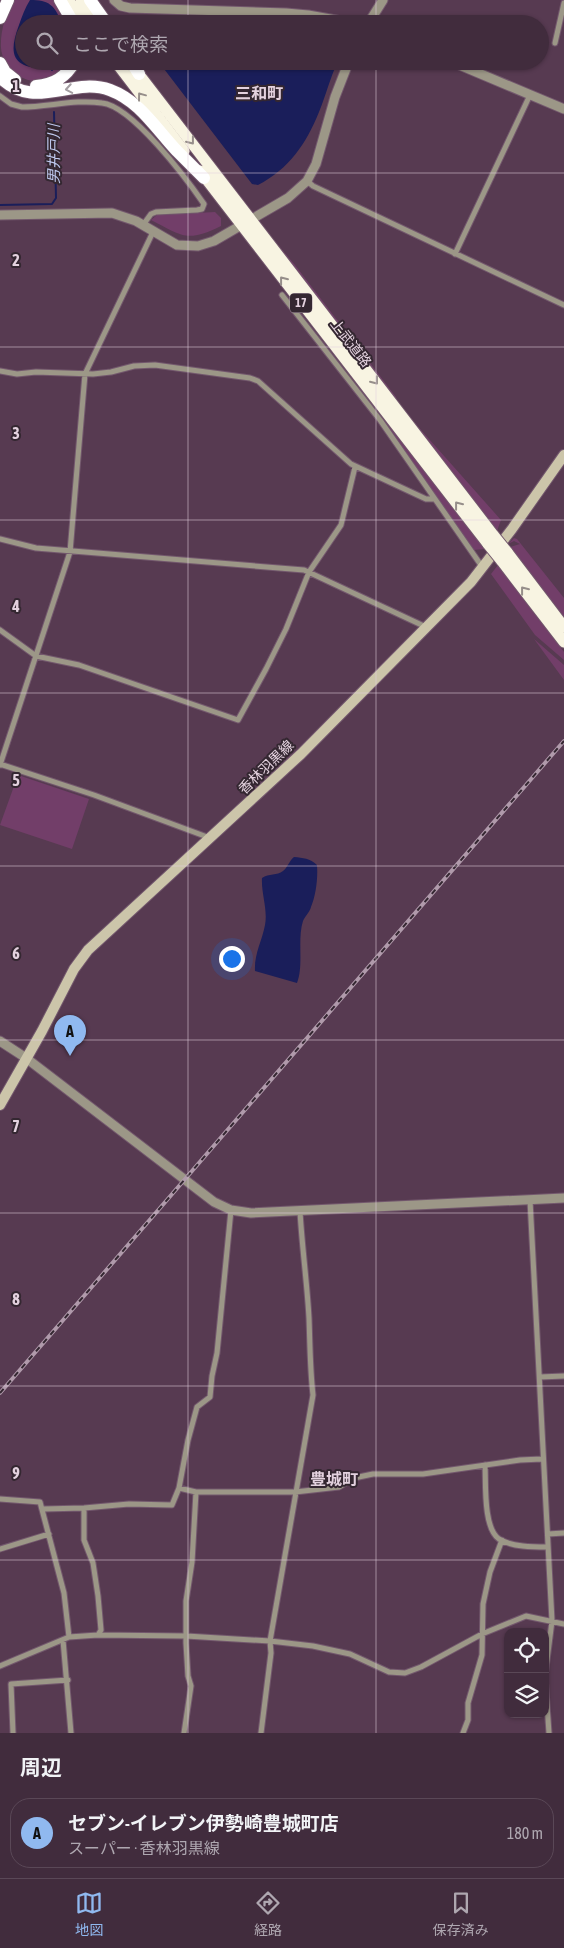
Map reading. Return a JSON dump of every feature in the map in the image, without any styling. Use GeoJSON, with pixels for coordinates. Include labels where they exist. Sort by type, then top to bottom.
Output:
{"type":"FeatureCollection","features":[{"type":"Feature","properties":{"kind":"highway"},"geometry":{"type":"LineString","coordinates":[[0,18],[8,0]]}},
{"type":"Feature","properties":{"kind":"highway"},"geometry":{"type":"LineString","coordinates":[[60,0],[69,15]]}},
{"type":"Feature","properties":{"kind":"highway"},"geometry":{"type":"LineString","coordinates":[[68,0],[79,15]]}},
{"type":"Feature","properties":{"kind":"highway"},"geometry":{"type":"LineString","coordinates":[[81,0],[93,15]]}},
{"type":"Feature","properties":{"kind":"highway"},"geometry":{"type":"LineString","coordinates":[[90,0],[101,15]]}},
{"type":"Feature","properties":{"kind":"highway"},"geometry":{"type":"LineString","coordinates":[[0,63],[5,72],[16,80],[36,86],[51,84],[61,79],[68,70]]}},
{"type":"Feature","properties":{"kind":"highway","name":"上武道路"},"geometry":{"type":"LineString","coordinates":[[122,70],[204,178],[246,223],[301,310],[355,380],[564,627]]}},
{"type":"Feature","properties":{"kind":"highway"},"geometry":{"type":"LineString","coordinates":[[136,70],[139,74]]}},
{"type":"Feature","properties":{"kind":"highway","name":"上武道路"},"geometry":{"type":"LineString","coordinates":[[139,74],[246,223],[491,540]]}},
{"type":"Feature","properties":{"kind":"highway"},"geometry":{"type":"LineString","coordinates":[[0,77],[18,90],[34,93],[94,87],[109,90],[120,95],[129,100],[150,119],[176,150],[204,178]]}},
{"type":"Feature","properties":{"kind":"highway","name":"上武道路"},"geometry":{"type":"LineString","coordinates":[[504,556],[564,642]]}},
{"type":"Feature","properties":{"kind":"main road","name":"香林羽黒線"},"geometry":{"type":"LineString","coordinates":[[0,1105],[42,1031],[74,969],[88,950],[301,754],[483,568],[564,455]]}},
{"type":"Feature","properties":{"kind":"street"},"geometry":{"type":"LineString","coordinates":[[114,0],[121,6],[130,8],[308,15]]}},
{"type":"Feature","properties":{"kind":"street"},"geometry":{"type":"LineString","coordinates":[[374,15],[383,0]]}},
{"type":"Feature","properties":{"kind":"street"},"geometry":{"type":"LineString","coordinates":[[555,43],[564,3]]}},
{"type":"Feature","properties":{"kind":"street"},"geometry":{"type":"LineString","coordinates":[[0,215],[105,212],[123,216],[143,225],[171,243],[190,246],[205,244],[246,223],[288,198],[307,181],[316,164],[335,97],[346,70]]}},
{"type":"Feature","properties":{"kind":"street"},"geometry":{"type":"LineString","coordinates":[[471,70],[564,109]]}},
{"type":"Feature","properties":{"kind":"street"},"geometry":{"type":"LineString","coordinates":[[455,254],[530,95]]}},
{"type":"Feature","properties":{"kind":"street"},"geometry":{"type":"LineString","coordinates":[[0,96],[11,104],[22,107],[102,102],[115,106],[130,116],[204,204],[202,209],[197,210],[156,212],[151,214],[143,225]]}},
{"type":"Feature","properties":{"kind":"street"},"geometry":{"type":"LineString","coordinates":[[307,181],[313,186],[455,254],[564,304]]}},
{"type":"Feature","properties":{"kind":"street"},"geometry":{"type":"LineString","coordinates":[[153,232],[85,374],[70,552],[0,764],[94,795],[210,838]]}},
{"type":"Feature","properties":{"kind":"street"},"geometry":{"type":"LineString","coordinates":[[282,295],[301,310]]}},
{"type":"Feature","properties":{"kind":"street"},"geometry":{"type":"LineString","coordinates":[[0,371],[17,374],[36,372],[85,374],[111,372],[134,366],[155,365],[250,378],[258,381],[341,457],[355,466],[426,499],[433,499]]}},
{"type":"Feature","properties":{"kind":"street"},"geometry":{"type":"LineString","coordinates":[[355,380],[433,499],[483,568]]}},
{"type":"Feature","properties":{"kind":"street"},"geometry":{"type":"LineString","coordinates":[[0,630],[36,656],[79,665],[238,720],[286,629],[309,572],[341,526],[355,466]]}},
{"type":"Feature","properties":{"kind":"street"},"geometry":{"type":"LineString","coordinates":[[0,538],[36,548],[70,552],[301,570],[426,627]]}},
{"type":"Feature","properties":{"kind":"street"},"geometry":{"type":"LineString","coordinates":[[0,1041],[26,1058],[214,1202],[231,1210],[251,1213],[564,1198]]}},
{"type":"Feature","properties":{"kind":"street"},"geometry":{"type":"LineString","coordinates":[[530,1200],[552,1621],[545,1676],[549,1733]]}},
{"type":"Feature","properties":{"kind":"street"},"geometry":{"type":"LineString","coordinates":[[43,1509],[129,1504],[172,1506],[179,1488],[196,1407],[210,1398],[217,1353],[231,1210]]}},
{"type":"Feature","properties":{"kind":"street"},"geometry":{"type":"LineString","coordinates":[[261,1733],[272,1654],[270,1641],[313,1395],[310,1370],[309,1317],[302,1255],[300,1211]]}},
{"type":"Feature","properties":{"kind":"street"},"geometry":{"type":"LineString","coordinates":[[540,1377],[564,1376]]}},
{"type":"Feature","properties":{"kind":"street"},"geometry":{"type":"LineString","coordinates":[[179,1488],[196,1492],[295,1492],[339,1487],[354,1478],[373,1474],[423,1474],[542,1458]]}},
{"type":"Feature","properties":{"kind":"street"},"geometry":{"type":"LineString","coordinates":[[485,1465],[488,1522],[496,1536],[502,1540],[548,1547]]}},
{"type":"Feature","properties":{"kind":"street"},"geometry":{"type":"LineString","coordinates":[[184,1733],[191,1686],[188,1676],[186,1601],[192,1562],[196,1492]]}},
{"type":"Feature","properties":{"kind":"street"},"geometry":{"type":"LineString","coordinates":[[0,1499],[40,1502],[64,1594],[69,1637]]}},
{"type":"Feature","properties":{"kind":"street"},"geometry":{"type":"LineString","coordinates":[[84,1508],[84,1540],[93,1563],[98,1596],[101,1630],[98,1635]]}},
{"type":"Feature","properties":{"kind":"street"},"geometry":{"type":"LineString","coordinates":[[0,1550],[48,1534]]}},
{"type":"Feature","properties":{"kind":"street"},"geometry":{"type":"LineString","coordinates":[[548,1534],[564,1534]]}},
{"type":"Feature","properties":{"kind":"street"},"geometry":{"type":"LineString","coordinates":[[463,1733],[468,1720],[468,1703],[482,1655],[483,1604],[490,1572],[502,1540]]}},
{"type":"Feature","properties":{"kind":"street"},"geometry":{"type":"LineString","coordinates":[[0,1666],[69,1637],[98,1635],[186,1636],[270,1641],[312,1646],[350,1654],[389,1672],[405,1673],[482,1634],[526,1616],[564,1624]]}},
{"type":"Feature","properties":{"kind":"street"},"geometry":{"type":"LineString","coordinates":[[62,1640],[68,1680],[71,1733]]}},
{"type":"Feature","properties":{"kind":"street"},"geometry":{"type":"LineString","coordinates":[[13,1733],[11,1684],[68,1680]]}},
{"type":"Feature","properties":{"kind":"shaded area"},"geometry":{"type":"Polygon","coordinates":[[[12,0],[53,0],[62,15],[15,15],[15,70],[60,71],[49,79],[32,81],[11,70],[6,64],[1,48],[2,29],[12,0]]]}},
{"type":"Feature","properties":{"kind":"shaded area"},"geometry":{"type":"Polygon","coordinates":[[[30,0],[42,1],[51,5],[58,15],[22,15],[30,0]]]}},
{"type":"Feature","properties":{"kind":"shaded area"},"geometry":{"type":"Polygon","coordinates":[[[165,70],[335,70],[319,112],[302,145],[287,163],[269,179],[258,185],[252,184],[165,70]]]}},
{"type":"Feature","properties":{"kind":"shaded area"},"geometry":{"type":"Polygon","coordinates":[[[215,212],[221,218],[221,226],[192,236],[178,233],[151,220],[157,215],[215,212]]]}},
{"type":"Feature","properties":{"kind":"shaded area"},"geometry":{"type":"Polygon","coordinates":[[[266,231],[295,265],[396,397],[397,402],[266,231]]]}},
{"type":"Feature","properties":{"kind":"shaded area"},"geometry":{"type":"Polygon","coordinates":[[[359,386],[485,549],[473,550],[359,386]]]}},
{"type":"Feature","properties":{"kind":"shaded area"},"geometry":{"type":"Polygon","coordinates":[[[405,412],[501,520],[497,531],[405,412]]]}},
{"type":"Feature","properties":{"kind":"shaded area"},"geometry":{"type":"Polygon","coordinates":[[[514,538],[517,539],[564,598],[564,617],[510,547],[520,544],[514,541],[508,544],[514,538]]]}},
{"type":"Feature","properties":{"kind":"shaded area"},"geometry":{"type":"Polygon","coordinates":[[[498,565],[564,652],[564,660],[535,635],[491,574],[498,565]]]}},
{"type":"Feature","properties":{"kind":"shaded area"},"geometry":{"type":"Polygon","coordinates":[[[534,639],[564,665],[564,680],[534,639]]]}},
{"type":"Feature","properties":{"kind":"shaded area"},"geometry":{"type":"Polygon","coordinates":[[[18,775],[89,799],[72,849],[0,825],[18,775]]]}},
{"type":"Feature","properties":{"kind":"shaded area"},"geometry":{"type":"Polygon","coordinates":[[[294,857],[312,861],[317,865],[314,897],[301,928],[300,968],[297,983],[255,971],[258,948],[266,919],[262,878],[283,871],[294,857]]]}},
{"type":"Feature","properties":{"kind":"waterway","name":"男井戸川"},"geometry":{"type":"LineString","coordinates":[[0,205],[52,204],[56,198],[54,112]]}},
{"type":"Feature","properties":{"kind":"railway"},"geometry":{"type":"LineString","coordinates":[[0,1393],[564,741]]}},
{"type":"Feature","properties":{"kind":"place","name":"セブン-イレブン伊勢崎豊城町店"},"geometry":{"type":"Point","coordinates":[70,1056]}},
{"type":"Feature","properties":{"kind":"district","name":"三和町"},"geometry":{"type":"Point","coordinates":[259,93]}},
{"type":"Feature","properties":{"kind":"district","name":"豊城町"},"geometry":{"type":"Point","coordinates":[334,1479]}}]}
